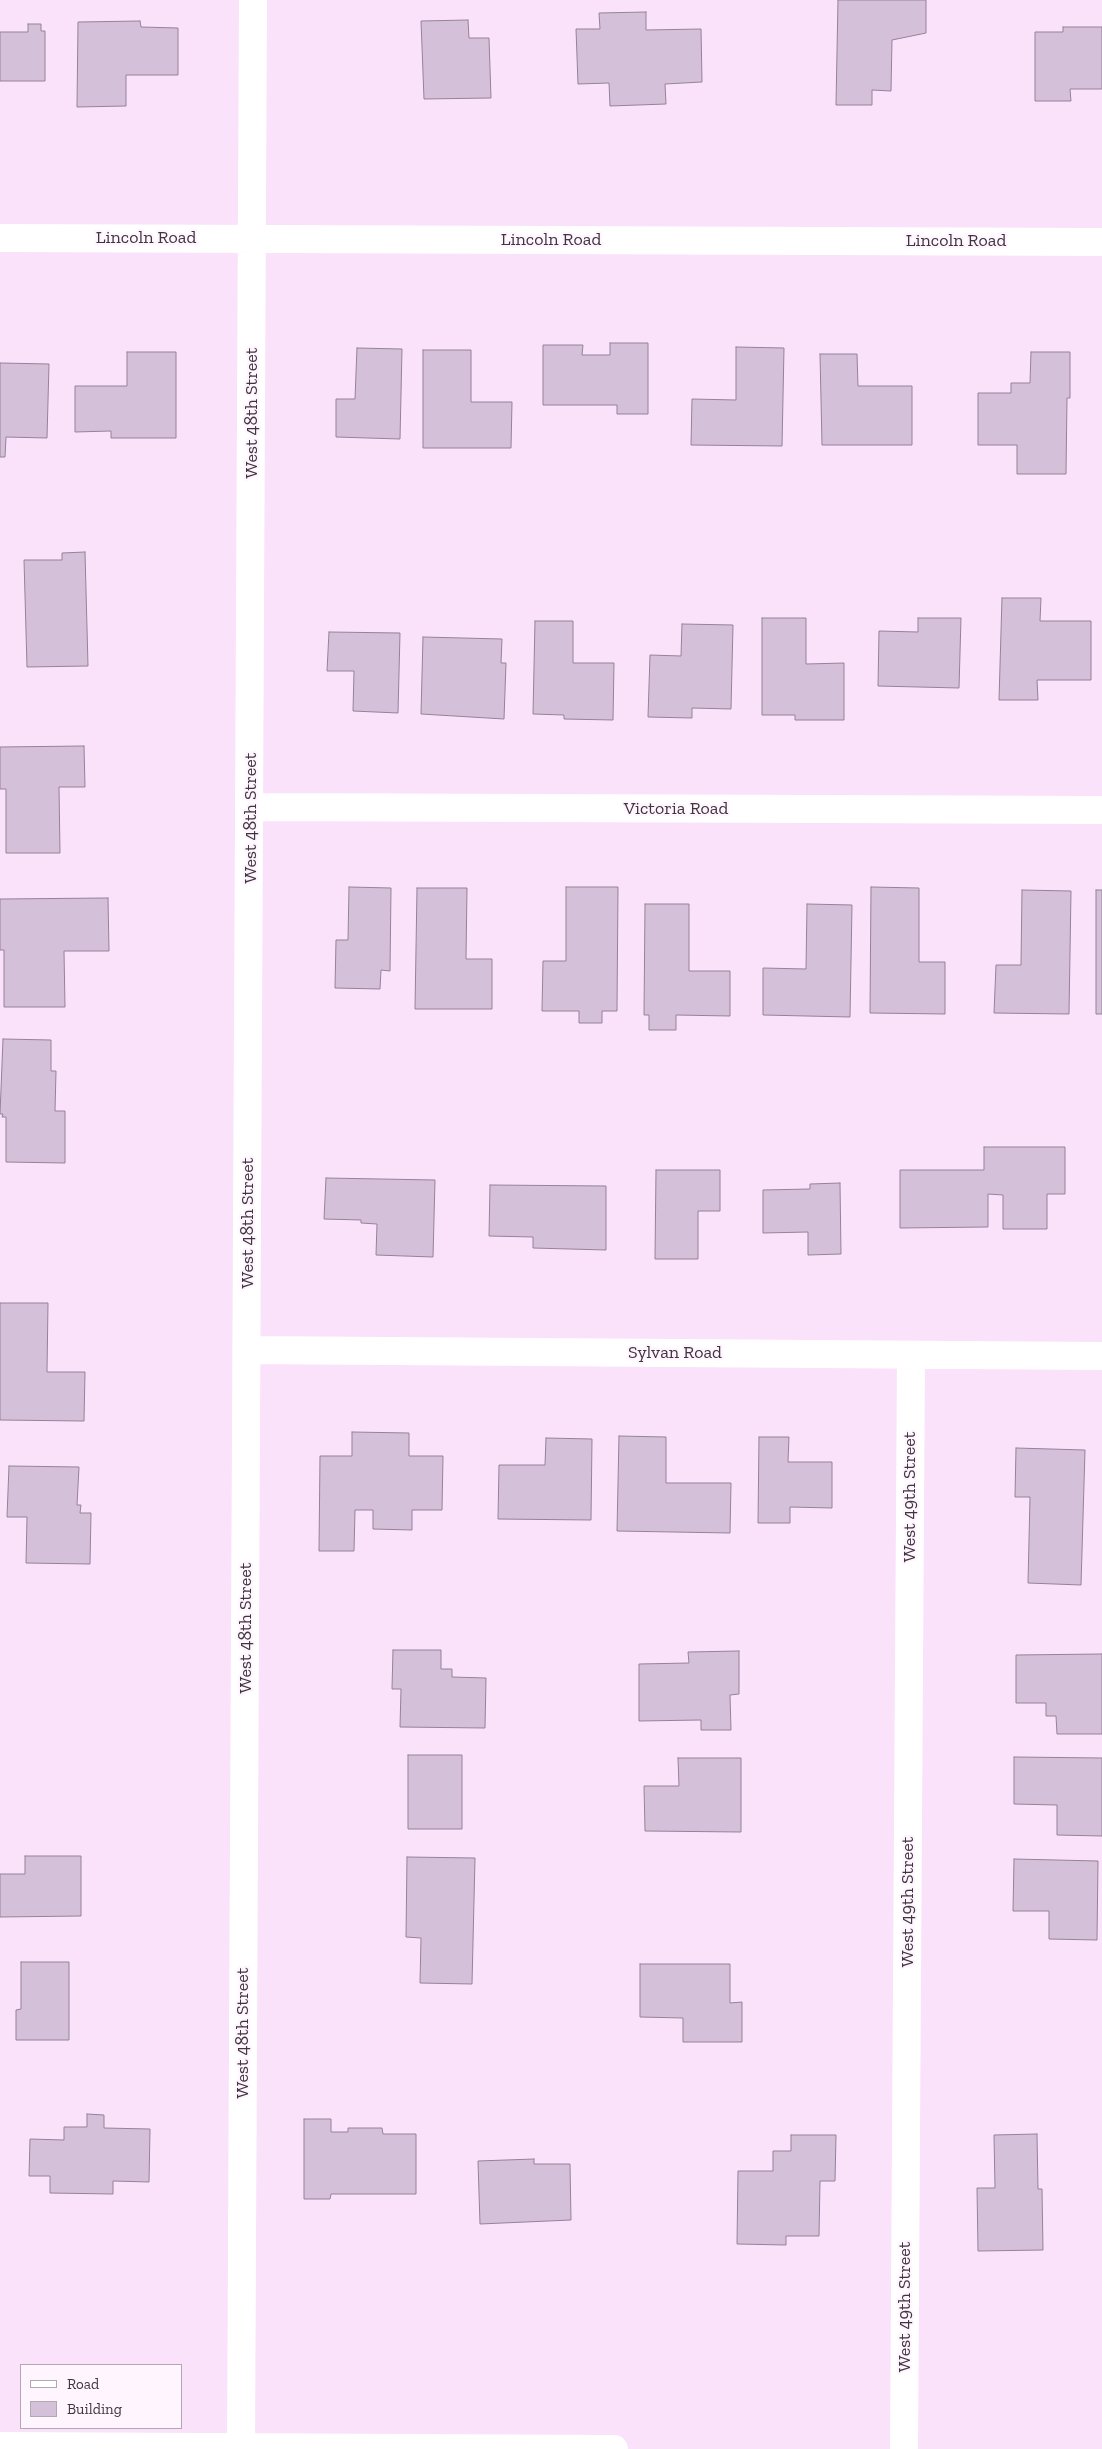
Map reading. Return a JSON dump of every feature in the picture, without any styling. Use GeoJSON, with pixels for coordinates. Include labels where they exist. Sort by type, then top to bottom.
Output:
{"type":"FeatureCollection","features":[{"type":"Feature","properties":{"kind":"street","name":"West 48th Street"},"geometry":{"type":"LineString","coordinates":[[241,2447],[251,807],[253,0]]}},
{"type":"Feature","properties":{"kind":"street","name":"Lincoln Road"},"geometry":{"type":"LineString","coordinates":[[0,238],[1102,242]]}},
{"type":"Feature","properties":{"kind":"street","name":"Victoria Road"},"geometry":{"type":"LineString","coordinates":[[251,807],[1102,810]]}},
{"type":"Feature","properties":{"kind":"street","name":"Sylvan Road"},"geometry":{"type":"LineString","coordinates":[[247,1350],[1102,1356]]}},
{"type":"Feature","properties":{"kind":"street","name":"West 49th Street"},"geometry":{"type":"LineString","coordinates":[[904,2449],[911,1354]]}},
{"type":"Feature","properties":{"kind":"street"},"geometry":{"type":"LineString","coordinates":[[0,2446],[614,2449]]}},
{"type":"Feature","properties":{"kind":"building"},"geometry":{"type":"Polygon","coordinates":[[[838,0],[926,0],[926,33],[892,40],[891,91],[872,90],[872,105],[836,105],[838,0]]]}},
{"type":"Feature","properties":{"kind":"building"},"geometry":{"type":"Polygon","coordinates":[[[646,12],[646,30],[701,29],[702,82],[665,84],[666,104],[610,106],[609,83],[578,84],[576,29],[600,29],[599,13],[646,12]]]}},
{"type":"Feature","properties":{"kind":"building"},"geometry":{"type":"Polygon","coordinates":[[[468,20],[469,38],[489,38],[491,98],[424,99],[421,21],[468,20]]]}},
{"type":"Feature","properties":{"kind":"building"},"geometry":{"type":"Polygon","coordinates":[[[140,21],[141,27],[178,28],[178,75],[126,75],[126,106],[77,107],[78,22],[140,21]]]}},
{"type":"Feature","properties":{"kind":"building"},"geometry":{"type":"Polygon","coordinates":[[[28,24],[41,24],[41,31],[45,31],[45,81],[0,81],[0,32],[28,32],[28,24]]]}},
{"type":"Feature","properties":{"kind":"building"},"geometry":{"type":"Polygon","coordinates":[[[1063,27],[1102,27],[1102,89],[1070,89],[1071,101],[1035,101],[1035,32],[1063,32],[1063,27]]]}},
{"type":"Feature","properties":{"kind":"building"},"geometry":{"type":"Polygon","coordinates":[[[610,343],[648,343],[648,414],[617,414],[617,405],[543,405],[543,345],[583,345],[582,355],[610,355],[610,343]]]}},
{"type":"Feature","properties":{"kind":"building"},"geometry":{"type":"Polygon","coordinates":[[[736,347],[784,348],[782,446],[691,445],[692,399],[736,400],[736,347]]]}},
{"type":"Feature","properties":{"kind":"building"},"geometry":{"type":"Polygon","coordinates":[[[357,348],[402,349],[400,439],[336,437],[336,399],[355,399],[357,348]]]}},
{"type":"Feature","properties":{"kind":"building"},"geometry":{"type":"Polygon","coordinates":[[[423,350],[471,350],[471,402],[512,402],[511,448],[423,448],[423,350]]]}},
{"type":"Feature","properties":{"kind":"building"},"geometry":{"type":"Polygon","coordinates":[[[127,352],[176,352],[176,438],[111,438],[111,431],[75,432],[75,386],[127,386],[127,352]]]}},
{"type":"Feature","properties":{"kind":"building"},"geometry":{"type":"Polygon","coordinates":[[[1031,352],[1070,352],[1070,398],[1067,398],[1066,474],[1017,474],[1017,445],[978,445],[978,393],[1011,393],[1011,383],[1030,383],[1031,352]]]}},
{"type":"Feature","properties":{"kind":"building"},"geometry":{"type":"Polygon","coordinates":[[[820,354],[857,354],[858,386],[912,386],[912,445],[822,445],[820,354]]]}},
{"type":"Feature","properties":{"kind":"building"},"geometry":{"type":"Polygon","coordinates":[[[0,363],[49,364],[47,438],[6,437],[5,457],[0,457],[0,363]]]}},
{"type":"Feature","properties":{"kind":"building"},"geometry":{"type":"Polygon","coordinates":[[[85,552],[88,666],[27,667],[24,560],[62,560],[62,553],[85,552]]]}},
{"type":"Feature","properties":{"kind":"building"},"geometry":{"type":"Polygon","coordinates":[[[1002,598],[1041,598],[1040,621],[1091,621],[1091,680],[1037,680],[1038,700],[999,700],[1002,598]]]}},
{"type":"Feature","properties":{"kind":"building"},"geometry":{"type":"Polygon","coordinates":[[[762,618],[806,618],[806,664],[844,663],[844,720],[795,720],[795,715],[762,715],[762,618]]]}},
{"type":"Feature","properties":{"kind":"building"},"geometry":{"type":"Polygon","coordinates":[[[918,618],[961,618],[959,688],[878,686],[879,631],[918,632],[918,618]]]}},
{"type":"Feature","properties":{"kind":"building"},"geometry":{"type":"Polygon","coordinates":[[[535,621],[573,621],[573,663],[614,663],[613,720],[564,719],[564,715],[533,714],[535,621]]]}},
{"type":"Feature","properties":{"kind":"building"},"geometry":{"type":"Polygon","coordinates":[[[682,624],[733,625],[731,709],[692,708],[692,718],[648,717],[650,655],[681,656],[682,624]]]}},
{"type":"Feature","properties":{"kind":"building"},"geometry":{"type":"Polygon","coordinates":[[[329,632],[400,633],[398,713],[353,711],[354,671],[327,671],[329,632]]]}},
{"type":"Feature","properties":{"kind":"building"},"geometry":{"type":"Polygon","coordinates":[[[423,637],[502,639],[501,663],[506,663],[504,719],[421,714],[423,637]]]}},
{"type":"Feature","properties":{"kind":"building"},"geometry":{"type":"Polygon","coordinates":[[[84,746],[85,787],[59,787],[60,853],[6,853],[6,789],[0,789],[0,747],[84,746]]]}},
{"type":"Feature","properties":{"kind":"building"},"geometry":{"type":"Polygon","coordinates":[[[349,887],[391,888],[390,971],[381,970],[380,989],[335,988],[336,940],[348,940],[349,887]]]}},
{"type":"Feature","properties":{"kind":"building"},"geometry":{"type":"Polygon","coordinates":[[[566,887],[618,887],[617,1011],[602,1011],[602,1023],[579,1023],[579,1011],[542,1011],[543,961],[566,961],[566,887]]]}},
{"type":"Feature","properties":{"kind":"building"},"geometry":{"type":"Polygon","coordinates":[[[871,887],[919,888],[919,962],[945,962],[945,1014],[870,1013],[871,887]]]}},
{"type":"Feature","properties":{"kind":"building"},"geometry":{"type":"Polygon","coordinates":[[[417,888],[467,888],[466,959],[492,959],[492,1009],[415,1009],[417,888]]]}},
{"type":"Feature","properties":{"kind":"building"},"geometry":{"type":"Polygon","coordinates":[[[1022,890],[1071,891],[1069,1014],[994,1013],[996,965],[1021,965],[1022,890]]]}},
{"type":"Feature","properties":{"kind":"building"},"geometry":{"type":"Polygon","coordinates":[[[1096,890],[1102,890],[1102,1014],[1096,1014],[1096,890]]]}},
{"type":"Feature","properties":{"kind":"building"},"geometry":{"type":"Polygon","coordinates":[[[108,898],[109,951],[64,951],[65,1007],[4,1007],[4,950],[0,950],[0,899],[108,898]]]}},
{"type":"Feature","properties":{"kind":"building"},"geometry":{"type":"Polygon","coordinates":[[[645,904],[689,904],[689,971],[730,971],[730,1016],[676,1015],[676,1030],[649,1030],[649,1015],[644,1015],[645,904]]]}},
{"type":"Feature","properties":{"kind":"building"},"geometry":{"type":"Polygon","coordinates":[[[807,904],[852,905],[850,1017],[763,1015],[763,968],[806,969],[807,904]]]}},
{"type":"Feature","properties":{"kind":"building"},"geometry":{"type":"Polygon","coordinates":[[[3,1039],[51,1040],[51,1071],[56,1071],[55,1111],[65,1111],[65,1163],[6,1162],[6,1117],[2,1117],[3,1114],[0,1114],[3,1039]]]}},
{"type":"Feature","properties":{"kind":"building"},"geometry":{"type":"Polygon","coordinates":[[[984,1147],[1065,1147],[1065,1194],[1047,1194],[1047,1229],[1003,1229],[1003,1195],[988,1194],[988,1227],[900,1228],[900,1170],[984,1170],[984,1147]]]}},
{"type":"Feature","properties":{"kind":"building"},"geometry":{"type":"Polygon","coordinates":[[[656,1170],[720,1170],[720,1211],[698,1211],[698,1259],[655,1259],[656,1170]]]}},
{"type":"Feature","properties":{"kind":"building"},"geometry":{"type":"Polygon","coordinates":[[[326,1178],[435,1180],[433,1257],[376,1255],[377,1224],[361,1223],[361,1220],[324,1219],[326,1178]]]}},
{"type":"Feature","properties":{"kind":"building"},"geometry":{"type":"Polygon","coordinates":[[[840,1183],[841,1254],[808,1255],[808,1232],[763,1233],[763,1190],[810,1189],[810,1184],[840,1183]]]}},
{"type":"Feature","properties":{"kind":"building"},"geometry":{"type":"Polygon","coordinates":[[[490,1185],[606,1186],[606,1250],[533,1248],[533,1237],[489,1236],[490,1185]]]}},
{"type":"Feature","properties":{"kind":"building"},"geometry":{"type":"Polygon","coordinates":[[[0,1303],[48,1303],[47,1372],[85,1372],[84,1421],[0,1420],[0,1303]]]}},
{"type":"Feature","properties":{"kind":"building"},"geometry":{"type":"Polygon","coordinates":[[[352,1432],[409,1433],[409,1456],[443,1456],[442,1510],[412,1510],[412,1530],[373,1529],[373,1510],[355,1510],[354,1551],[319,1551],[320,1456],[352,1456],[352,1432]]]}},
{"type":"Feature","properties":{"kind":"building"},"geometry":{"type":"Polygon","coordinates":[[[619,1436],[666,1437],[666,1483],[731,1483],[730,1533],[617,1531],[619,1436]]]}},
{"type":"Feature","properties":{"kind":"building"},"geometry":{"type":"Polygon","coordinates":[[[759,1437],[789,1437],[788,1462],[832,1462],[832,1508],[790,1507],[790,1523],[758,1523],[759,1437]]]}},
{"type":"Feature","properties":{"kind":"building"},"geometry":{"type":"Polygon","coordinates":[[[546,1438],[592,1439],[591,1520],[498,1519],[499,1465],[545,1465],[546,1438]]]}},
{"type":"Feature","properties":{"kind":"building"},"geometry":{"type":"Polygon","coordinates":[[[1016,1448],[1085,1450],[1081,1585],[1028,1583],[1030,1497],[1015,1497],[1016,1448]]]}},
{"type":"Feature","properties":{"kind":"building"},"geometry":{"type":"Polygon","coordinates":[[[9,1466],[79,1467],[77,1505],[81,1505],[80,1513],[91,1513],[90,1564],[26,1563],[27,1517],[7,1517],[9,1466]]]}},
{"type":"Feature","properties":{"kind":"building"},"geometry":{"type":"Polygon","coordinates":[[[393,1650],[441,1650],[441,1669],[452,1669],[452,1677],[486,1678],[485,1728],[400,1727],[401,1689],[392,1689],[393,1650]]]}},
{"type":"Feature","properties":{"kind":"building"},"geometry":{"type":"Polygon","coordinates":[[[739,1651],[739,1694],[730,1695],[731,1730],[701,1730],[701,1720],[639,1721],[639,1664],[689,1663],[688,1652],[739,1651]]]}},
{"type":"Feature","properties":{"kind":"building"},"geometry":{"type":"Polygon","coordinates":[[[1102,1654],[1102,1734],[1057,1734],[1056,1716],[1046,1716],[1046,1703],[1016,1703],[1016,1655],[1102,1654]]]}},
{"type":"Feature","properties":{"kind":"building"},"geometry":{"type":"Polygon","coordinates":[[[408,1755],[462,1755],[462,1829],[408,1829],[408,1755]]]}},
{"type":"Feature","properties":{"kind":"building"},"geometry":{"type":"Polygon","coordinates":[[[1014,1757],[1102,1758],[1102,1836],[1057,1835],[1057,1805],[1014,1804],[1014,1757]]]}},
{"type":"Feature","properties":{"kind":"building"},"geometry":{"type":"Polygon","coordinates":[[[678,1758],[741,1758],[741,1832],[645,1831],[644,1786],[679,1786],[678,1758]]]}},
{"type":"Feature","properties":{"kind":"building"},"geometry":{"type":"Polygon","coordinates":[[[25,1856],[81,1856],[81,1916],[0,1917],[0,1874],[25,1874],[25,1856]]]}},
{"type":"Feature","properties":{"kind":"building"},"geometry":{"type":"Polygon","coordinates":[[[407,1857],[475,1858],[472,1984],[420,1983],[421,1938],[406,1937],[407,1857]]]}},
{"type":"Feature","properties":{"kind":"building"},"geometry":{"type":"Polygon","coordinates":[[[1014,1859],[1098,1861],[1097,1940],[1049,1939],[1049,1911],[1013,1911],[1014,1859]]]}},
{"type":"Feature","properties":{"kind":"building"},"geometry":{"type":"Polygon","coordinates":[[[21,1962],[69,1962],[69,2040],[16,2040],[16,2010],[21,2009],[21,1962]]]}},
{"type":"Feature","properties":{"kind":"building"},"geometry":{"type":"Polygon","coordinates":[[[640,1964],[730,1964],[730,2003],[742,2002],[742,2042],[683,2042],[683,2018],[640,2017],[640,1964]]]}},
{"type":"Feature","properties":{"kind":"building"},"geometry":{"type":"Polygon","coordinates":[[[87,2114],[104,2115],[104,2128],[150,2129],[149,2182],[113,2181],[113,2194],[50,2193],[50,2176],[29,2176],[30,2139],[64,2140],[64,2127],[87,2127],[87,2114]]]}},
{"type":"Feature","properties":{"kind":"building"},"geometry":{"type":"Polygon","coordinates":[[[304,2119],[331,2119],[331,2132],[348,2132],[348,2128],[382,2128],[383,2134],[416,2134],[416,2194],[331,2194],[330,2199],[304,2199],[304,2119]]]}},
{"type":"Feature","properties":{"kind":"building"},"geometry":{"type":"Polygon","coordinates":[[[1037,2134],[1038,2189],[1042,2189],[1043,2250],[978,2251],[977,2188],[995,2188],[994,2135],[1037,2134]]]}},
{"type":"Feature","properties":{"kind":"building"},"geometry":{"type":"Polygon","coordinates":[[[791,2135],[836,2135],[835,2181],[820,2181],[819,2236],[786,2236],[786,2245],[737,2244],[738,2171],[773,2171],[773,2151],[791,2151],[791,2135]]]}},
{"type":"Feature","properties":{"kind":"building"},"geometry":{"type":"Polygon","coordinates":[[[534,2159],[534,2164],[570,2164],[571,2220],[480,2224],[478,2161],[534,2159]]]}}]}
